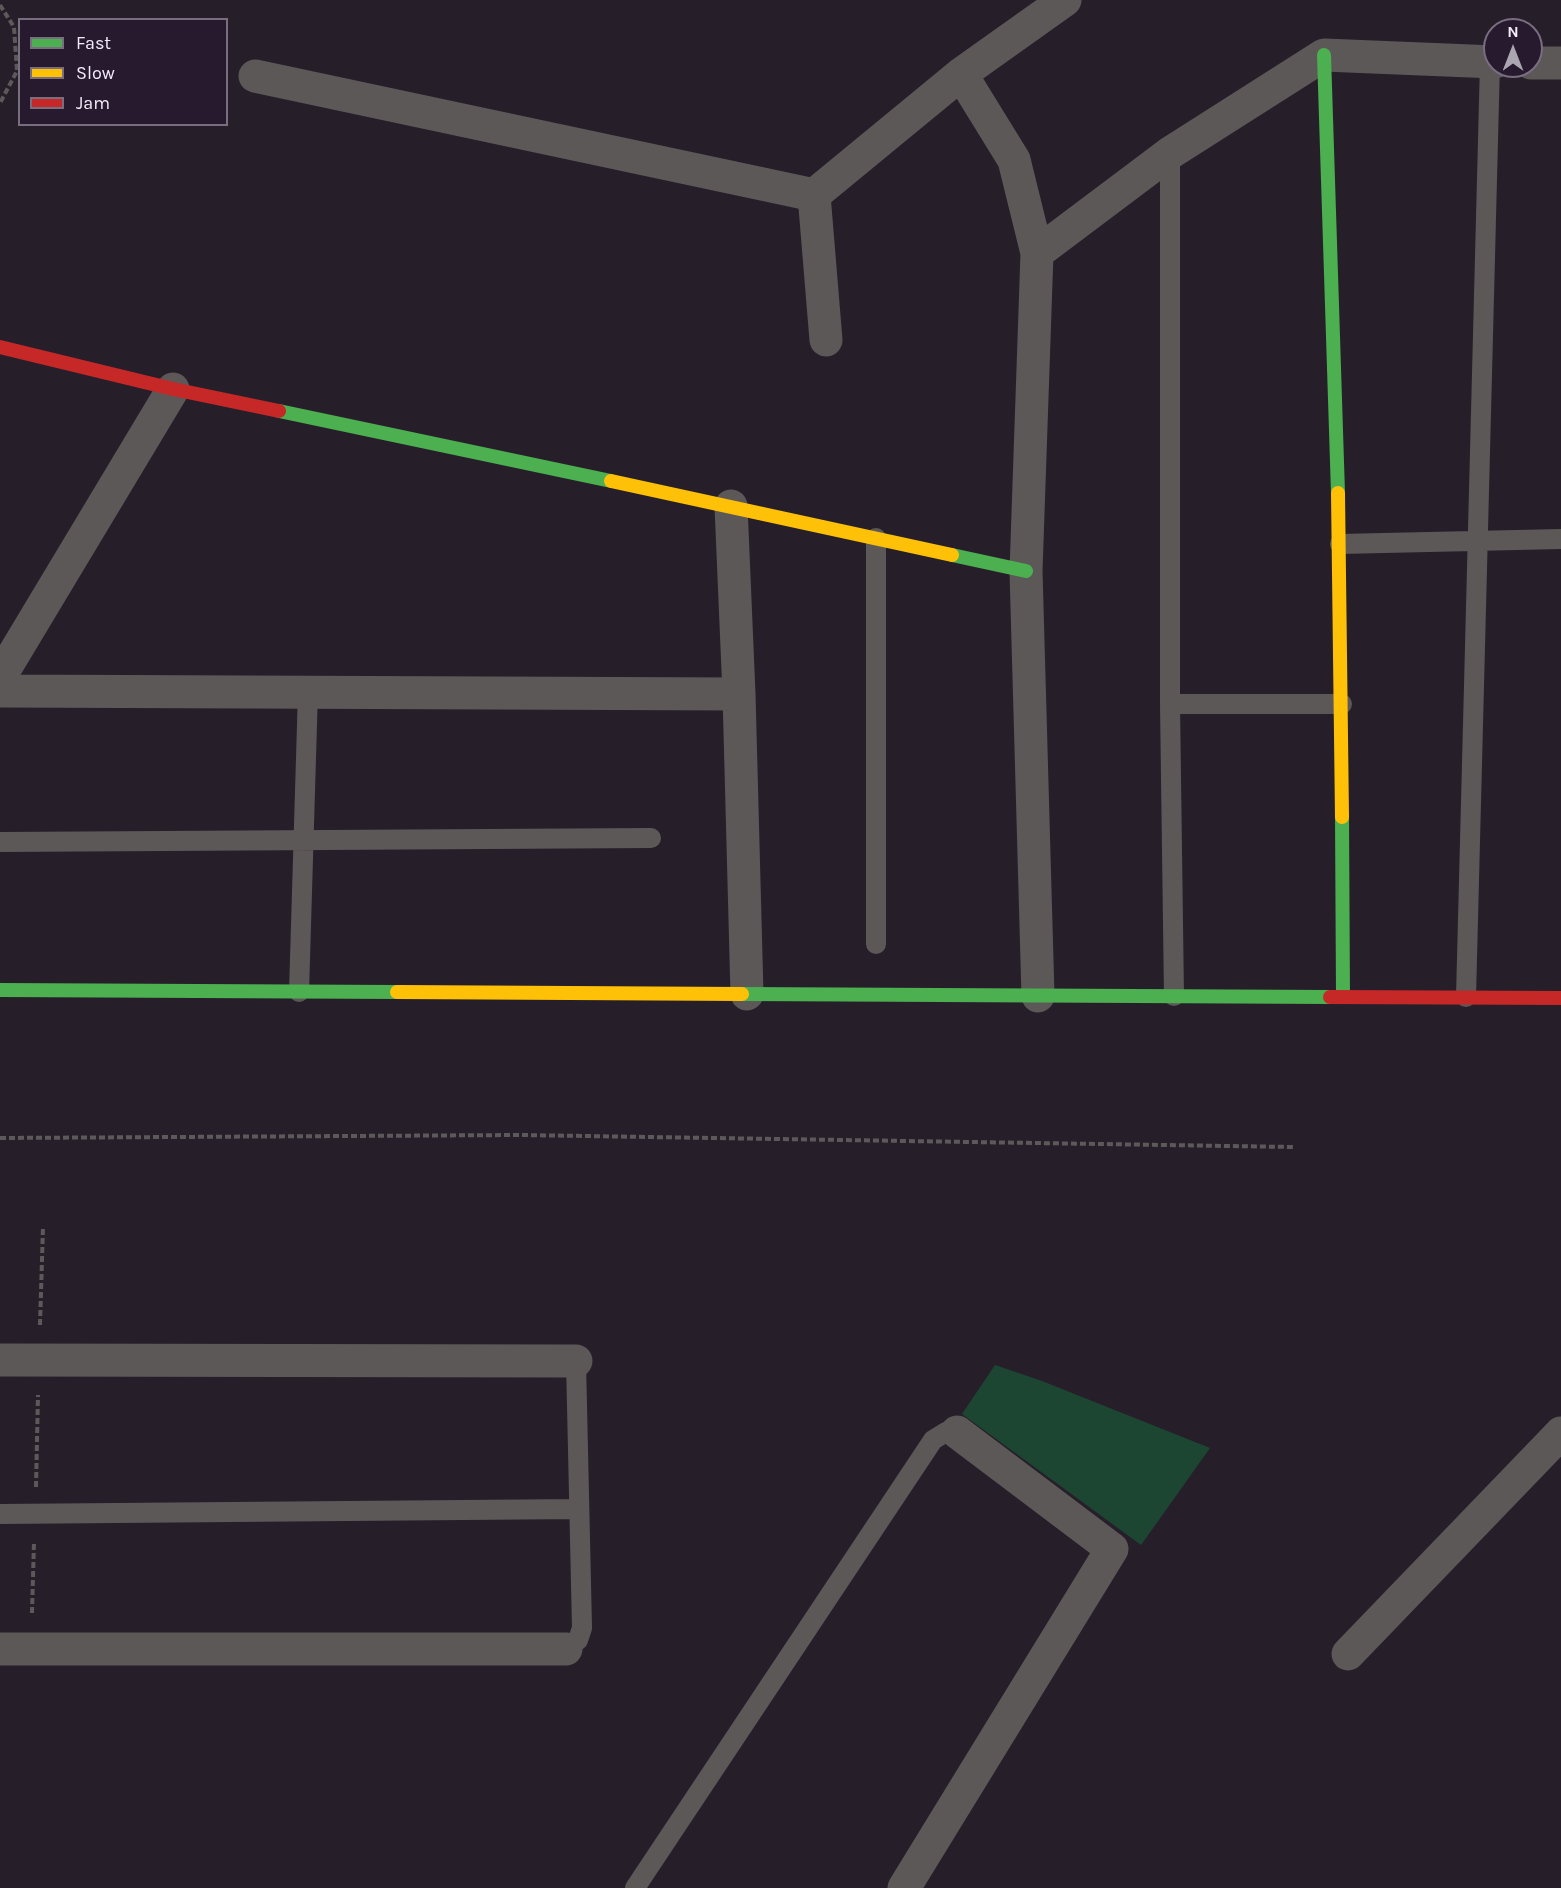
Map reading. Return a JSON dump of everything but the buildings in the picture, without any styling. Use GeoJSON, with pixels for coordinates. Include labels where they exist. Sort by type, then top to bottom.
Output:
{"type":"FeatureCollection","features":[{"type":"Feature","properties":{"kind":"street"},"geometry":{"type":"LineString","coordinates":[[814,195],[961,74],[1065,0]]}},
{"type":"Feature","properties":{"kind":"street"},"geometry":{"type":"LineString","coordinates":[[1037,253],[1170,153],[1324,55],[1483,62]]}},
{"type":"Feature","properties":{"kind":"street"},"geometry":{"type":"LineString","coordinates":[[1324,55],[1340,544],[1343,997]]}},
{"type":"Feature","properties":{"kind":"street"},"geometry":{"type":"LineString","coordinates":[[1543,63],[1561,63]]}},
{"type":"Feature","properties":{"kind":"street"},"geometry":{"type":"LineString","coordinates":[[961,74],[1014,160],[1037,253],[1026,572],[1038,996]]}},
{"type":"Feature","properties":{"kind":"street"},"geometry":{"type":"LineString","coordinates":[[255,76],[814,195]]}},
{"type":"Feature","properties":{"kind":"street"},"geometry":{"type":"LineString","coordinates":[[814,195],[826,340]]}},
{"type":"Feature","properties":{"kind":"street"},"geometry":{"type":"LineString","coordinates":[[0,347],[173,389],[731,506],[1026,572]]}},
{"type":"Feature","properties":{"kind":"street"},"geometry":{"type":"LineString","coordinates":[[0,676],[173,389]]}},
{"type":"Feature","properties":{"kind":"street"},"geometry":{"type":"LineString","coordinates":[[731,506],[739,694],[747,994]]}},
{"type":"Feature","properties":{"kind":"street"},"geometry":{"type":"LineString","coordinates":[[0,691],[739,694]]}},
{"type":"Feature","properties":{"kind":"street"},"geometry":{"type":"LineString","coordinates":[[0,990],[1561,998]]}},
{"type":"Feature","properties":{"kind":"street"},"geometry":{"type":"LineString","coordinates":[[0,1360],[576,1361]]}},
{"type":"Feature","properties":{"kind":"street"},"geometry":{"type":"LineString","coordinates":[[904,1888],[1112,1549],[957,1432]]}},
{"type":"Feature","properties":{"kind":"street"},"geometry":{"type":"LineString","coordinates":[[1348,1654],[1561,1433]]}},
{"type":"Feature","properties":{"kind":"street"},"geometry":{"type":"LineString","coordinates":[[0,1649],[566,1650]]}},
{"type":"Feature","properties":{"kind":"lane"},"geometry":{"type":"LineString","coordinates":[[1466,997],[1476,541],[1491,78]]}},
{"type":"Feature","properties":{"kind":"lane"},"geometry":{"type":"LineString","coordinates":[[1170,153],[1170,704],[1174,996]]}},
{"type":"Feature","properties":{"kind":"lane"},"geometry":{"type":"LineString","coordinates":[[876,538],[876,944]]}},
{"type":"Feature","properties":{"kind":"lane"},"geometry":{"type":"LineString","coordinates":[[1340,544],[1561,539]]}},
{"type":"Feature","properties":{"kind":"lane"},"geometry":{"type":"LineString","coordinates":[[299,992],[308,691]]}},
{"type":"Feature","properties":{"kind":"lane"},"geometry":{"type":"LineString","coordinates":[[1170,704],[1342,704]]}},
{"type":"Feature","properties":{"kind":"lane"},"geometry":{"type":"LineString","coordinates":[[0,842],[651,838]]}},
{"type":"Feature","properties":{"kind":"lane"},"geometry":{"type":"LineString","coordinates":[[566,1650],[578,1640],[582,1628],[576,1361]]}},
{"type":"Feature","properties":{"kind":"lane"},"geometry":{"type":"LineString","coordinates":[[635,1888],[933,1440],[946,1432],[957,1432]]}},
{"type":"Feature","properties":{"kind":"lane"},"geometry":{"type":"LineString","coordinates":[[0,1514],[579,1509]]}},
{"type":"Feature","properties":{"kind":"path"},"geometry":{"type":"LineString","coordinates":[[0,5],[14,27],[17,71],[0,103]]}},
{"type":"Feature","properties":{"kind":"path"},"geometry":{"type":"LineString","coordinates":[[0,1138],[520,1135],[1293,1147]]}},
{"type":"Feature","properties":{"kind":"path"},"geometry":{"type":"LineString","coordinates":[[39,1360],[43,1227]]}},
{"type":"Feature","properties":{"kind":"green space"},"geometry":{"type":"Polygon","coordinates":[[[995,1365],[1042,1381],[1210,1448],[1141,1545],[962,1414],[995,1365]]]}},
{"type":"Feature","properties":{"kind":"traffic: fast"},"geometry":{"type":"LineString","coordinates":[[1324,55],[1338,493]]}},
{"type":"Feature","properties":{"kind":"traffic: fast"},"geometry":{"type":"LineString","coordinates":[[279,411],[611,481]]}},
{"type":"Feature","properties":{"kind":"traffic: fast"},"geometry":{"type":"LineString","coordinates":[[952,555],[1026,571]]}},
{"type":"Feature","properties":{"kind":"traffic: fast"},"geometry":{"type":"LineString","coordinates":[[1342,817],[1343,997]]}},
{"type":"Feature","properties":{"kind":"traffic: fast"},"geometry":{"type":"LineString","coordinates":[[0,990],[397,992]]}},
{"type":"Feature","properties":{"kind":"traffic: fast"},"geometry":{"type":"LineString","coordinates":[[742,994],[1330,997]]}},
{"type":"Feature","properties":{"kind":"traffic: slow"},"geometry":{"type":"LineString","coordinates":[[611,481],[952,555]]}},
{"type":"Feature","properties":{"kind":"traffic: slow"},"geometry":{"type":"LineString","coordinates":[[1338,493],[1342,817]]}},
{"type":"Feature","properties":{"kind":"traffic: slow"},"geometry":{"type":"LineString","coordinates":[[397,992],[742,994]]}},
{"type":"Feature","properties":{"kind":"traffic: jam"},"geometry":{"type":"LineString","coordinates":[[0,347],[173,389],[279,411]]}},
{"type":"Feature","properties":{"kind":"traffic: jam"},"geometry":{"type":"LineString","coordinates":[[1330,997],[1561,998]]}}]}
